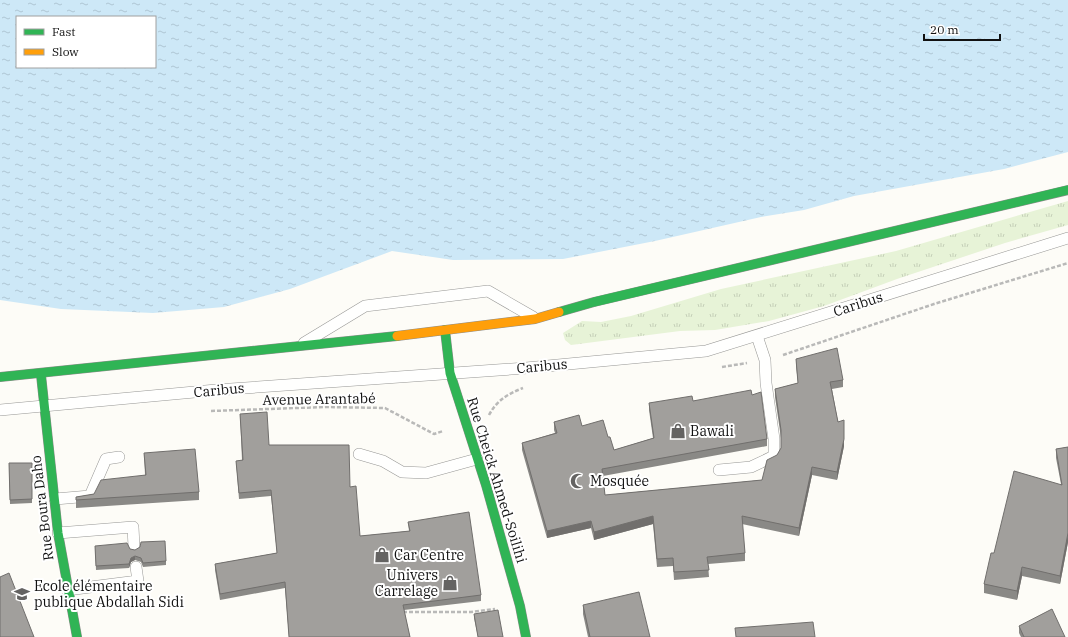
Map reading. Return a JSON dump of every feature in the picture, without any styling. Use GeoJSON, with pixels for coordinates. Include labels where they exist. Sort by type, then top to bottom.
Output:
{"type":"FeatureCollection","features":[{"type":"Feature","properties":{"kind":"main road"},"geometry":{"type":"LineString","coordinates":[[0,377],[41,375],[292,349],[535,319],[594,302],[1068,190]]}},
{"type":"Feature","properties":{"kind":"main road","name":"Rue Cheick Ahmed-Soilihi"},"geometry":{"type":"LineString","coordinates":[[445,330],[450,373],[520,606],[526,637]]}},
{"type":"Feature","properties":{"kind":"main road","name":"Rue Boura Daho"},"geometry":{"type":"LineString","coordinates":[[41,375],[58,533],[67,590],[77,637]]}},
{"type":"Feature","properties":{"kind":"lane","name":"Caribus"},"geometry":{"type":"LineString","coordinates":[[0,410],[216,390],[533,368],[706,350],[757,336],[1068,238]]}},
{"type":"Feature","properties":{"kind":"lane"},"geometry":{"type":"LineString","coordinates":[[292,349],[366,306],[488,291],[535,319]]}},
{"type":"Feature","properties":{"kind":"lane"},"geometry":{"type":"LineString","coordinates":[[719,470],[752,467],[774,456],[774,439],[766,383],[765,360],[757,336]]}},
{"type":"Feature","properties":{"kind":"lane"},"geometry":{"type":"LineString","coordinates":[[359,454],[383,461],[402,472],[426,473],[477,459]]}},
{"type":"Feature","properties":{"kind":"lane"},"geometry":{"type":"LineString","coordinates":[[55,499],[90,496],[106,459],[119,457]]}},
{"type":"Feature","properties":{"kind":"lane"},"geometry":{"type":"LineString","coordinates":[[58,533],[133,527],[134,547]]}},
{"type":"Feature","properties":{"kind":"lane"},"geometry":{"type":"LineString","coordinates":[[67,590],[138,582],[136,567]]}},
{"type":"Feature","properties":{"kind":"path","name":"Avenue Arantabé"},"geometry":{"type":"LineString","coordinates":[[206,411],[325,407],[385,408],[434,434],[466,423]]}},
{"type":"Feature","properties":{"kind":"path"},"geometry":{"type":"LineString","coordinates":[[400,612],[471,612],[520,606]]}},
{"type":"Feature","properties":{"kind":"green space"},"geometry":{"type":"Polygon","coordinates":[[[1068,201],[1068,225],[1005,243],[897,279],[824,306],[769,321],[715,330],[680,331],[571,345],[565,340],[563,333],[582,321],[601,322],[631,316],[721,289],[896,251],[1068,201]]]}},
{"type":"Feature","properties":{"kind":"water"},"geometry":{"type":"Polygon","coordinates":[[[0,0],[1068,0],[1068,152],[1004,169],[854,196],[804,210],[761,217],[655,241],[563,259],[453,260],[392,251],[290,289],[224,307],[153,313],[61,309],[0,300],[0,0]]]}},
{"type":"Feature","properties":{"kind":"building"},"geometry":{"type":"Polygon","coordinates":[[[837,348],[843,380],[830,382],[838,422],[844,420],[844,439],[837,472],[812,467],[799,528],[742,516],[745,553],[707,557],[709,570],[674,572],[673,558],[657,559],[653,516],[594,532],[591,521],[547,531],[522,443],[557,433],[554,422],[579,415],[582,426],[603,420],[614,450],[654,438],[649,403],[692,396],[693,401],[751,390],[752,395],[761,392],[767,439],[602,469],[605,495],[762,480],[767,460],[777,455],[781,448],[781,430],[775,389],[798,383],[796,359],[837,348]]]}},
{"type":"Feature","properties":{"kind":"building"},"geometry":{"type":"Polygon","coordinates":[[[267,412],[269,445],[349,445],[350,487],[356,486],[360,536],[410,531],[408,522],[469,512],[481,595],[403,605],[410,637],[289,637],[285,582],[220,594],[215,564],[277,553],[271,490],[239,493],[236,461],[243,460],[240,414],[267,412]]]}},
{"type":"Feature","properties":{"kind":"building"},"geometry":{"type":"Polygon","coordinates":[[[1068,447],[1068,533],[1060,576],[1022,567],[1017,591],[984,584],[991,553],[994,553],[1014,471],[1062,485],[1056,449],[1068,447]]]}},
{"type":"Feature","properties":{"kind":"building"},"geometry":{"type":"Polygon","coordinates":[[[195,449],[199,492],[76,500],[76,497],[94,494],[101,480],[146,475],[144,453],[195,449]]]}},
{"type":"Feature","properties":{"kind":"building"},"geometry":{"type":"Polygon","coordinates":[[[9,463],[32,463],[32,499],[10,500],[9,463]]]}},
{"type":"Feature","properties":{"kind":"building"},"geometry":{"type":"Polygon","coordinates":[[[165,541],[166,561],[143,563],[141,558],[135,556],[131,558],[129,564],[96,566],[95,546],[127,543],[130,549],[135,550],[140,547],[141,542],[165,541]]]}},
{"type":"Feature","properties":{"kind":"building"},"geometry":{"type":"Polygon","coordinates":[[[9,573],[34,637],[0,637],[0,577],[9,573]]]}},
{"type":"Feature","properties":{"kind":"building"},"geometry":{"type":"Polygon","coordinates":[[[639,592],[650,637],[590,637],[583,605],[639,592]]]}},
{"type":"Feature","properties":{"kind":"building"},"geometry":{"type":"Polygon","coordinates":[[[1052,609],[1065,637],[1024,637],[1019,626],[1052,609]]]}},
{"type":"Feature","properties":{"kind":"building"},"geometry":{"type":"Polygon","coordinates":[[[498,610],[503,637],[478,637],[474,614],[498,610]]]}},
{"type":"Feature","properties":{"kind":"building"},"geometry":{"type":"Polygon","coordinates":[[[813,622],[815,637],[736,637],[735,628],[813,622]]]}},
{"type":"Feature","properties":{"kind":"traffic: fast"},"geometry":{"type":"LineString","coordinates":[[559,312],[594,302],[1068,190]]}},
{"type":"Feature","properties":{"kind":"traffic: fast"},"geometry":{"type":"LineString","coordinates":[[445,330],[450,373],[486,485],[520,606],[526,637]]}},
{"type":"Feature","properties":{"kind":"traffic: fast"},"geometry":{"type":"LineString","coordinates":[[0,377],[397,336]]}},
{"type":"Feature","properties":{"kind":"traffic: fast"},"geometry":{"type":"LineString","coordinates":[[41,375],[58,533],[77,637]]}},
{"type":"Feature","properties":{"kind":"traffic: slow"},"geometry":{"type":"LineString","coordinates":[[397,336],[535,319],[559,312]]}},
{"type":"Feature","properties":{"kind":"place","name":"Bawali"},"geometry":{"type":"Point","coordinates":[678,431]}},
{"type":"Feature","properties":{"kind":"place","name":"Mosquée"},"geometry":{"type":"Point","coordinates":[578,481]}},
{"type":"Feature","properties":{"kind":"place","name":"Car Centre"},"geometry":{"type":"Point","coordinates":[382,555]}},
{"type":"Feature","properties":{"kind":"place","name":"Univers Carrelage"},"geometry":{"type":"Point","coordinates":[450,583]}},
{"type":"Feature","properties":{"kind":"place","name":"Ecole élémentaire publique Abdallah Sidi"},"geometry":{"type":"Point","coordinates":[22,594]}}]}
